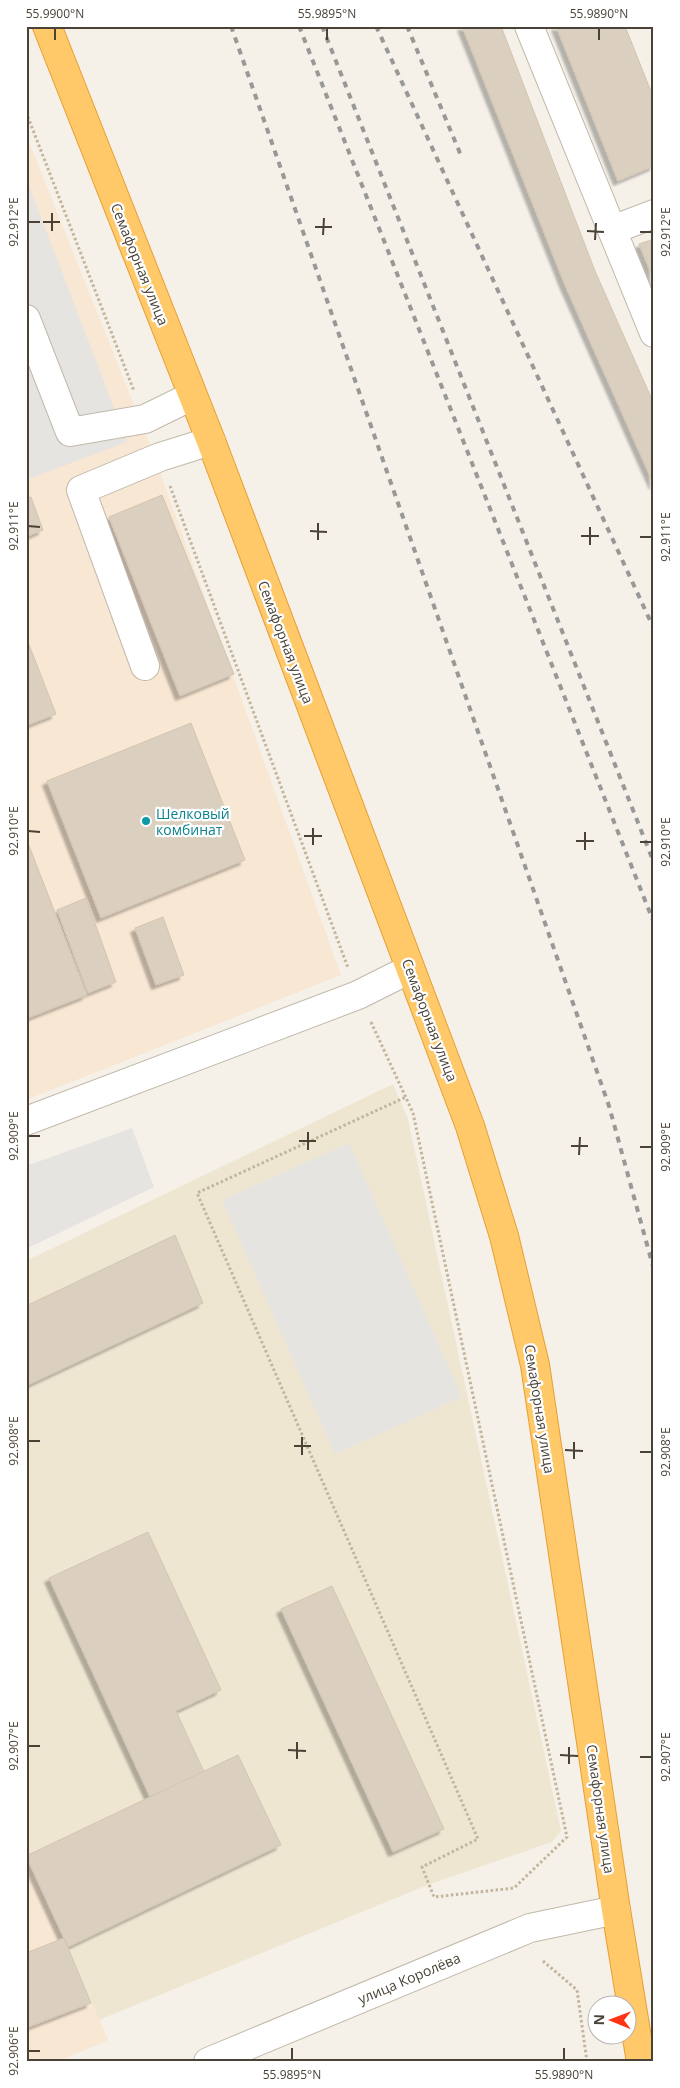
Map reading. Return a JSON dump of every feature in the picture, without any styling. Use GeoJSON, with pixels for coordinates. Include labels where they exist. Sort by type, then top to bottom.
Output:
{"type":"FeatureCollection","features":[{"type":"Feature","properties":{"kind":"highway","name":"Семафорная улица"},"geometry":{"type":"LineString","coordinates":[[47,26],[210,441],[470,1126],[504,1236],[535,1365],[616,1910],[641,2062]]}},
{"type":"Feature","properties":{"kind":"street"},"geometry":{"type":"LineString","coordinates":[[529,26],[654,333]]}},
{"type":"Feature","properties":{"kind":"street"},"geometry":{"type":"LineString","coordinates":[[612,230],[654,214]]}},
{"type":"Feature","properties":{"kind":"street"},"geometry":{"type":"LineString","coordinates":[[26,319],[70,432],[145,419],[192,396]]}},
{"type":"Feature","properties":{"kind":"street"},"geometry":{"type":"LineString","coordinates":[[145,666],[81,490],[160,457],[210,441]]}},
{"type":"Feature","properties":{"kind":"street"},"geometry":{"type":"LineString","coordinates":[[28,1116],[358,995],[410,969]]}},
{"type":"Feature","properties":{"kind":"street","name":"улица Королёва"},"geometry":{"type":"LineString","coordinates":[[208,2062],[530,1928],[616,1910]]}},
{"type":"Feature","properties":{"kind":"path"},"geometry":{"type":"LineString","coordinates":[[26,112],[145,419]]}},
{"type":"Feature","properties":{"kind":"path"},"geometry":{"type":"LineString","coordinates":[[160,457],[358,995],[406,1097],[413,1113],[568,1837],[514,1888],[434,1897],[422,1867],[478,1840],[197,1193],[406,1097]]}},
{"type":"Feature","properties":{"kind":"path"},"geometry":{"type":"LineString","coordinates":[[543,1961],[577,1990],[586,2062]]}},
{"type":"Feature","properties":{"kind":"shaded area"},"geometry":{"type":"Polygon","coordinates":[[[26,134],[150,445],[341,975],[26,1100],[26,134]]]}},
{"type":"Feature","properties":{"kind":"shaded area"},"geometry":{"type":"Polygon","coordinates":[[[26,178],[127,442],[26,480],[26,178]]]}},
{"type":"Feature","properties":{"kind":"shaded area"},"geometry":{"type":"Polygon","coordinates":[[[393,1084],[408,1119],[561,1831],[552,1842],[430,1884],[99,2020],[68,1947],[26,1857],[26,1261],[393,1084]]]}},
{"type":"Feature","properties":{"kind":"shaded area"},"geometry":{"type":"Polygon","coordinates":[[[132,1128],[154,1187],[26,1249],[26,1166],[132,1128]]]}},
{"type":"Feature","properties":{"kind":"shaded area"},"geometry":{"type":"Polygon","coordinates":[[[349,1143],[462,1397],[335,1454],[222,1200],[349,1143]]]}},
{"type":"Feature","properties":{"kind":"shaded area"},"geometry":{"type":"Polygon","coordinates":[[[26,1857],[68,1947],[108,2040],[57,2062],[26,2062],[26,1857]]]}},
{"type":"Feature","properties":{"kind":"building"},"geometry":{"type":"Polygon","coordinates":[[[462,26],[501,26],[595,271],[654,404],[654,485],[565,285],[462,26]]]}},
{"type":"Feature","properties":{"kind":"building"},"geometry":{"type":"Polygon","coordinates":[[[556,26],[625,26],[654,99],[654,166],[618,181],[556,26]]]}},
{"type":"Feature","properties":{"kind":"building"},"geometry":{"type":"Polygon","coordinates":[[[654,239],[654,280],[639,244],[654,239]]]}},
{"type":"Feature","properties":{"kind":"building"},"geometry":{"type":"Polygon","coordinates":[[[162,495],[234,674],[180,696],[109,517],[162,495]]]}},
{"type":"Feature","properties":{"kind":"building"},"geometry":{"type":"Polygon","coordinates":[[[31,497],[43,530],[26,537],[26,498],[31,497]]]}},
{"type":"Feature","properties":{"kind":"building"},"geometry":{"type":"Polygon","coordinates":[[[26,637],[56,714],[28,725],[26,719],[26,637]]]}},
{"type":"Feature","properties":{"kind":"building","name":"Шелковый комбинат"},"geometry":{"type":"Polygon","coordinates":[[[191,723],[245,860],[101,918],[47,781],[191,723]]]}},
{"type":"Feature","properties":{"kind":"building"},"geometry":{"type":"Polygon","coordinates":[[[26,838],[87,995],[28,1018],[26,1013],[26,838]]]}},
{"type":"Feature","properties":{"kind":"building"},"geometry":{"type":"Polygon","coordinates":[[[86,898],[116,982],[88,993],[57,910],[86,898]]]}},
{"type":"Feature","properties":{"kind":"building"},"geometry":{"type":"Polygon","coordinates":[[[163,917],[184,975],[156,985],[135,928],[163,917]]]}},
{"type":"Feature","properties":{"kind":"building"},"geometry":{"type":"Polygon","coordinates":[[[175,1235],[203,1303],[26,1386],[26,1306],[175,1235]]]}},
{"type":"Feature","properties":{"kind":"building"},"geometry":{"type":"Polygon","coordinates":[[[148,1532],[221,1690],[176,1711],[204,1772],[150,1797],[49,1578],[148,1532]]]}},
{"type":"Feature","properties":{"kind":"building"},"geometry":{"type":"Polygon","coordinates":[[[332,1586],[444,1829],[393,1852],[281,1609],[332,1586]]]}},
{"type":"Feature","properties":{"kind":"building"},"geometry":{"type":"Polygon","coordinates":[[[238,1755],[281,1845],[68,1947],[26,1856],[238,1755]]]}},
{"type":"Feature","properties":{"kind":"building"},"geometry":{"type":"Polygon","coordinates":[[[64,1938],[91,2003],[26,2028],[26,1953],[64,1938]]]}},
{"type":"Feature","properties":{"kind":"railway"},"geometry":{"type":"LineString","coordinates":[[231,26],[609,1106],[654,1270]]}},
{"type":"Feature","properties":{"kind":"railway"},"geometry":{"type":"LineString","coordinates":[[299,26],[654,923]]}},
{"type":"Feature","properties":{"kind":"railway"},"geometry":{"type":"LineString","coordinates":[[322,26],[654,863]]}},
{"type":"Feature","properties":{"kind":"railway"},"geometry":{"type":"LineString","coordinates":[[376,26],[654,629]]}},
{"type":"Feature","properties":{"kind":"railway"},"geometry":{"type":"LineString","coordinates":[[407,26],[462,158]]}},
{"type":"Feature","properties":{"kind":"place","name":"Шелковый комбинат"},"geometry":{"type":"Point","coordinates":[146,821]}}]}
